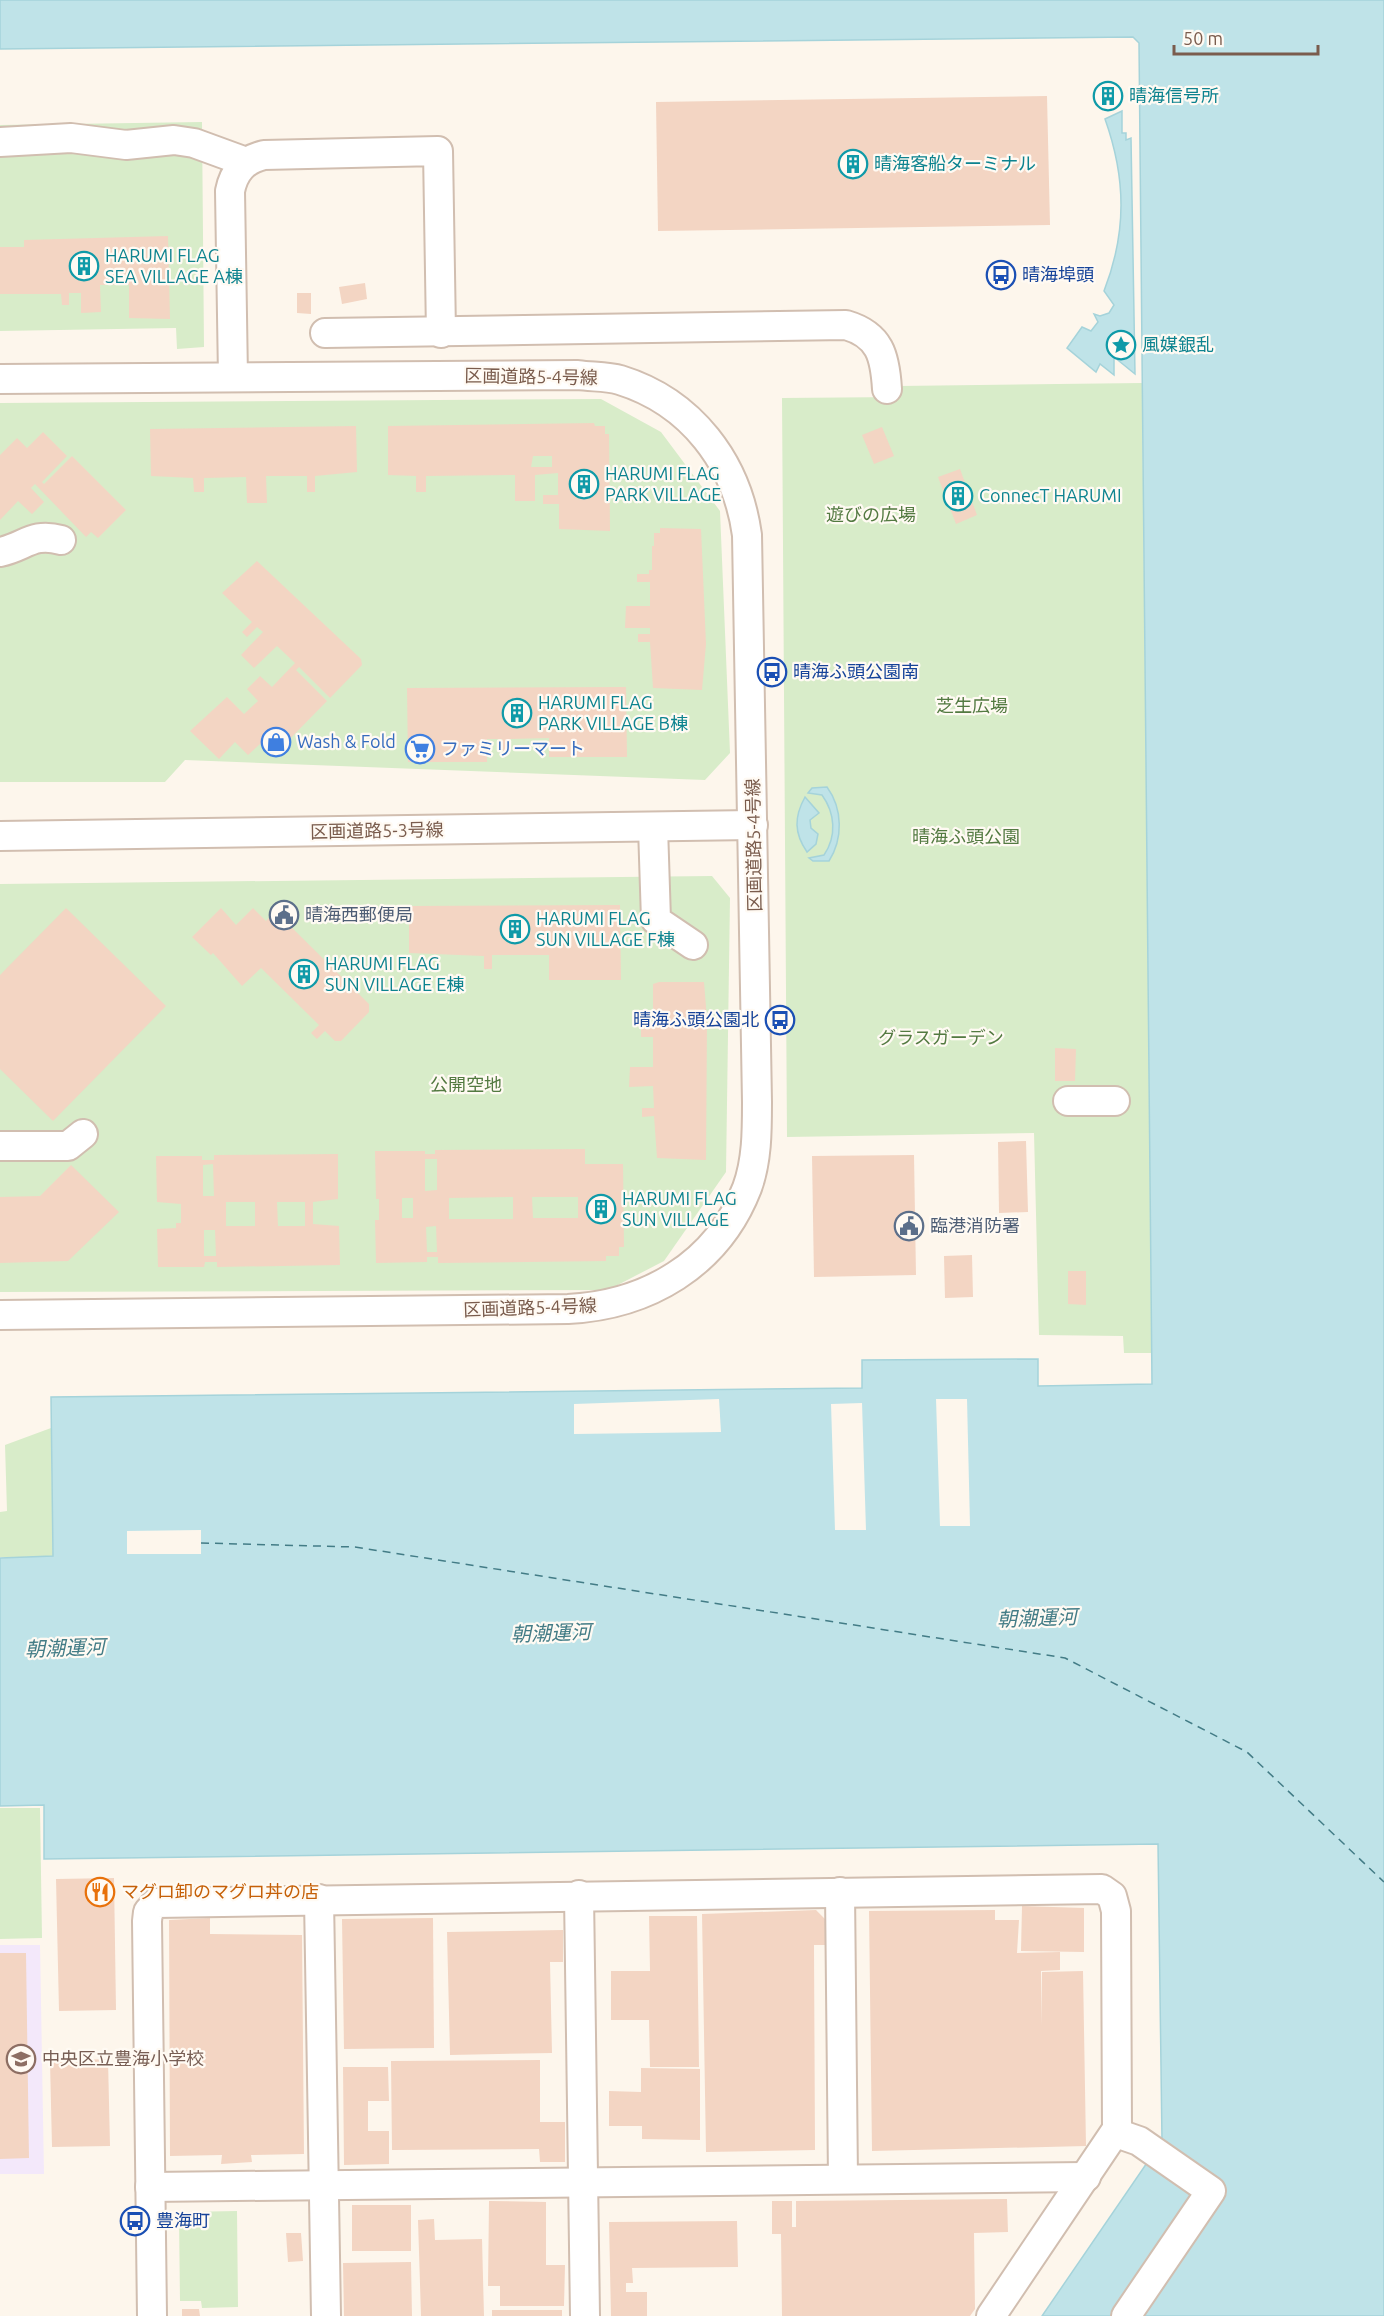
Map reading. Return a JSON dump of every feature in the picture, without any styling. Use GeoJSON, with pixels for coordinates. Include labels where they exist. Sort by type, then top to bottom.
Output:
{"type":"FeatureCollection","features":[{"type":"Feature","properties":{"kind":"street"},"geometry":{"type":"LineString","coordinates":[[0,142],[71,138],[126,145],[174,140],[194,143],[246,162]]}},
{"type":"Feature","properties":{"kind":"street"},"geometry":{"type":"LineString","coordinates":[[233,377],[230,191],[232,179],[246,162],[264,154],[438,151],[441,333]]}},
{"type":"Feature","properties":{"kind":"street"},"geometry":{"type":"LineString","coordinates":[[325,333],[846,325],[863,330],[877,345],[885,363],[887,389]]}},
{"type":"Feature","properties":{"kind":"street","name":"区画道路5-4号線"},"geometry":{"type":"LineString","coordinates":[[0,379],[578,375],[617,380],[648,390],[694,424],[711,442],[724,461],[736,488],[744,517],[758,1102],[754,1160],[747,1187],[724,1230],[710,1249],[674,1279],[648,1293],[597,1307],[0,1315]]}},
{"type":"Feature","properties":{"kind":"street"},"geometry":{"type":"LineString","coordinates":[[0,552],[29,539],[47,536],[61,540]]}},
{"type":"Feature","properties":{"kind":"street","name":"区画道路5-3号線"},"geometry":{"type":"LineString","coordinates":[[0,836],[753,825]]}},
{"type":"Feature","properties":{"kind":"street"},"geometry":{"type":"LineString","coordinates":[[653,827],[656,920],[693,945]]}},
{"type":"Feature","properties":{"kind":"street"},"geometry":{"type":"LineString","coordinates":[[1068,1101],[1115,1101]]}},
{"type":"Feature","properties":{"kind":"street"},"geometry":{"type":"LineString","coordinates":[[0,1146],[68,1146],[83,1134]]}},
{"type":"Feature","properties":{"kind":"street"},"geometry":{"type":"LineString","coordinates":[[152,2316],[147,1921],[150,1907],[163,1900],[1102,1889],[1108,1891],[1115,1902],[1116,1911],[1118,2124],[1116,2133],[991,2316]]}},
{"type":"Feature","properties":{"kind":"street"},"geometry":{"type":"LineString","coordinates":[[840,1892],[843,2179]]}},
{"type":"Feature","properties":{"kind":"street"},"geometry":{"type":"LineString","coordinates":[[579,1895],[585,2316]]}},
{"type":"Feature","properties":{"kind":"street"},"geometry":{"type":"LineString","coordinates":[[319,1899],[326,2316]]}},
{"type":"Feature","properties":{"kind":"street"},"geometry":{"type":"LineString","coordinates":[[1116,2133],[1139,2141],[1211,2191],[1126,2316]]}},
{"type":"Feature","properties":{"kind":"street"},"geometry":{"type":"LineString","coordinates":[[150,2187],[1086,2177]]}},
{"type":"Feature","properties":{"kind":"shaded area","name":"中央区立豊海小学校"},"geometry":{"type":"Polygon","coordinates":[[[0,1945],[40,1945],[44,2174],[0,2174],[0,1945]]]}},
{"type":"Feature","properties":{"kind":"green space"},"geometry":{"type":"Polygon","coordinates":[[[202,122],[204,347],[177,349],[176,328],[0,331],[0,125],[202,122]]]}},
{"type":"Feature","properties":{"kind":"green space","name":"晴海ふ頭公園"},"geometry":{"type":"Polygon","coordinates":[[[1142,383],[1152,1353],[1124,1353],[1123,1336],[1039,1335],[1034,1133],[787,1137],[782,398],[899,397],[899,386],[1142,383]]]}},
{"type":"Feature","properties":{"kind":"green space"},"geometry":{"type":"Polygon","coordinates":[[[601,399],[661,432],[720,511],[730,753],[705,780],[185,760],[165,782],[0,782],[0,403],[601,399]]]}},
{"type":"Feature","properties":{"kind":"green space","name":"公開空地"},"geometry":{"type":"Polygon","coordinates":[[[712,876],[730,898],[726,1172],[664,1261],[608,1290],[0,1292],[0,884],[712,876]]]}},
{"type":"Feature","properties":{"kind":"green space"},"geometry":{"type":"Polygon","coordinates":[[[51,1428],[53,1557],[0,1557],[0,1512],[7,1511],[5,1445],[51,1428]]]}},
{"type":"Feature","properties":{"kind":"green space"},"geometry":{"type":"Polygon","coordinates":[[[0,1808],[40,1808],[42,1938],[0,1939],[0,1808]]]}},
{"type":"Feature","properties":{"kind":"green space"},"geometry":{"type":"Polygon","coordinates":[[[237,2211],[238,2307],[202,2308],[201,2301],[180,2301],[179,2218],[183,2212],[237,2211]]]}},
{"type":"Feature","properties":{"kind":"water","name":"朝潮運河"},"geometry":{"type":"Polygon","coordinates":[[[0,0],[1384,0],[1384,2316],[1042,2316],[1162,2141],[1158,1844],[44,1859],[44,1805],[0,1806],[0,1558],[53,1556],[51,1397],[862,1388],[862,1360],[1038,1359],[1038,1386],[1152,1384],[1139,43],[1133,37],[0,49],[0,0]]]}},
{"type":"Feature","properties":{"kind":"water"},"geometry":{"type":"Polygon","coordinates":[[[1122,111],[1122,133],[1126,133],[1126,140],[1131,138],[1135,374],[1114,357],[1114,375],[1100,364],[1096,372],[1067,348],[1082,327],[1091,331],[1098,322],[1094,314],[1100,316],[1109,313],[1114,305],[1104,291],[1117,248],[1121,205],[1120,184],[1117,162],[1105,119],[1122,111]]]}},
{"type":"Feature","properties":{"kind":"water"},"geometry":{"type":"Polygon","coordinates":[[[827,787],[836,805],[839,834],[829,861],[813,861],[809,858],[824,855],[828,848],[833,825],[830,809],[822,795],[808,793],[812,788],[827,787]]]}},
{"type":"Feature","properties":{"kind":"water"},"geometry":{"type":"Polygon","coordinates":[[[805,797],[819,813],[810,820],[811,828],[818,834],[816,844],[807,852],[797,825],[799,811],[805,797]]]}},
{"type":"Feature","properties":{"kind":"pier"},"geometry":{"type":"Polygon","coordinates":[[[719,1399],[721,1432],[574,1434],[574,1404],[719,1399]]]}},
{"type":"Feature","properties":{"kind":"pier"},"geometry":{"type":"Polygon","coordinates":[[[936,1399],[967,1399],[970,1526],[940,1526],[936,1399]]]}},
{"type":"Feature","properties":{"kind":"pier"},"geometry":{"type":"Polygon","coordinates":[[[862,1403],[866,1530],[835,1530],[831,1404],[862,1403]]]}},
{"type":"Feature","properties":{"kind":"pier"},"geometry":{"type":"Polygon","coordinates":[[[201,1530],[201,1554],[127,1554],[127,1531],[201,1530]]]}},
{"type":"Feature","properties":{"kind":"building","name":"晴海信号所"},"geometry":{"type":"Polygon","coordinates":[[[1109,88],[1114,90],[1116,95],[1114,100],[1109,102],[1104,100],[1102,95],[1104,90],[1109,88]]]}},
{"type":"Feature","properties":{"kind":"building","name":"晴海客船ターミナル"},"geometry":{"type":"Polygon","coordinates":[[[1047,96],[1050,225],[658,231],[656,102],[1047,96]]]}},
{"type":"Feature","properties":{"kind":"building","name":"HARUMI FLAG SEA VILLAGE A棟"},"geometry":{"type":"Polygon","coordinates":[[[168,236],[170,319],[129,318],[129,285],[100,285],[101,312],[81,313],[81,293],[69,293],[69,305],[62,305],[61,294],[0,294],[0,247],[24,247],[24,240],[168,236]]]}},
{"type":"Feature","properties":{"kind":"building"},"geometry":{"type":"Polygon","coordinates":[[[365,283],[367,299],[342,304],[339,287],[365,283]]]}},
{"type":"Feature","properties":{"kind":"building"},"geometry":{"type":"Polygon","coordinates":[[[297,293],[311,293],[311,314],[297,313],[297,293]]]}},
{"type":"Feature","properties":{"kind":"building","name":"HARUMI FLAG PARK VILLAGE"},"geometry":{"type":"Polygon","coordinates":[[[594,423],[595,426],[605,426],[605,434],[609,434],[610,531],[559,529],[559,504],[543,504],[543,495],[558,495],[558,473],[535,475],[535,501],[515,501],[515,475],[426,476],[426,492],[416,492],[416,476],[388,475],[388,426],[594,423]],[[533,456],[531,467],[552,467],[552,456],[533,456]]]}},
{"type":"Feature","properties":{"kind":"building"},"geometry":{"type":"Polygon","coordinates":[[[356,426],[357,472],[315,476],[315,492],[307,492],[307,476],[266,476],[267,503],[247,503],[246,477],[204,478],[204,492],[194,492],[193,478],[151,476],[150,429],[356,426]]]}},
{"type":"Feature","properties":{"kind":"building"},"geometry":{"type":"Polygon","coordinates":[[[882,427],[894,456],[874,464],[862,435],[882,427]]]}},
{"type":"Feature","properties":{"kind":"building"},"geometry":{"type":"Polygon","coordinates":[[[43,432],[67,456],[42,482],[44,484],[72,456],[126,510],[98,538],[91,532],[86,537],[35,484],[31,488],[44,502],[32,514],[18,501],[0,520],[0,455],[17,438],[27,448],[43,432]]]}},
{"type":"Feature","properties":{"kind":"building","name":"ConnecT HARUMI"},"geometry":{"type":"Polygon","coordinates":[[[960,469],[977,515],[956,524],[938,477],[960,469]]]}},
{"type":"Feature","properties":{"kind":"building","name":"HARUMI FLAG PARK VILLAGE"},"geometry":{"type":"Polygon","coordinates":[[[660,528],[701,529],[706,644],[702,690],[653,688],[650,642],[638,642],[638,634],[650,634],[650,628],[625,628],[626,606],[650,606],[650,582],[637,582],[637,574],[649,574],[649,570],[652,570],[654,533],[660,533],[660,528]]]}},
{"type":"Feature","properties":{"kind":"building"},"geometry":{"type":"Polygon","coordinates":[[[257,561],[361,659],[362,665],[330,698],[299,667],[296,670],[327,701],[273,756],[260,744],[248,755],[235,742],[219,759],[190,731],[227,697],[244,714],[258,701],[247,689],[260,676],[272,687],[295,663],[277,646],[254,668],[241,655],[263,632],[257,627],[247,637],[242,632],[252,622],[222,593],[257,561]]]}},
{"type":"Feature","properties":{"kind":"building","name":"HARUMI FLAG PARK VILLAGE B棟"},"geometry":{"type":"Polygon","coordinates":[[[626,687],[627,757],[549,757],[549,738],[510,739],[510,753],[503,753],[502,739],[487,739],[487,762],[408,762],[407,688],[626,687]]]}},
{"type":"Feature","properties":{"kind":"building","name":"HARUMI FLAG SUN VILLAGE F棟"},"geometry":{"type":"Polygon","coordinates":[[[620,905],[621,980],[549,980],[549,955],[492,955],[492,969],[484,969],[484,956],[409,953],[409,906],[620,905]]]}},
{"type":"Feature","properties":{"kind":"building"},"geometry":{"type":"Polygon","coordinates":[[[66,908],[166,1006],[53,1121],[0,1069],[0,975],[66,908]]]}},
{"type":"Feature","properties":{"kind":"building","name":"HARUMI FLAG SUN VILLAGE E棟"},"geometry":{"type":"Polygon","coordinates":[[[221,908],[236,925],[253,908],[266,921],[275,911],[369,1004],[369,1012],[341,1041],[335,1041],[325,1031],[317,1039],[311,1033],[319,1025],[261,968],[242,986],[213,953],[211,955],[192,937],[221,908]]]}},
{"type":"Feature","properties":{"kind":"building","name":"HARUMI FLAG SUN VILLAGE"},"geometry":{"type":"Polygon","coordinates":[[[704,982],[707,1019],[706,1160],[657,1158],[654,1116],[642,1117],[642,1108],[654,1108],[653,1086],[629,1087],[630,1067],[653,1067],[653,1037],[641,1037],[641,1028],[653,1028],[653,984],[704,982]]]}},
{"type":"Feature","properties":{"kind":"building"},"geometry":{"type":"Polygon","coordinates":[[[1055,1048],[1076,1049],[1075,1081],[1055,1081],[1055,1048]]]}},
{"type":"Feature","properties":{"kind":"building"},"geometry":{"type":"Polygon","coordinates":[[[1026,1141],[1028,1212],[999,1213],[998,1142],[1026,1141]]]}},
{"type":"Feature","properties":{"kind":"building","name":"HARUMI FLAG SUN VILLAGE"},"geometry":{"type":"Polygon","coordinates":[[[585,1149],[585,1164],[623,1164],[624,1247],[619,1247],[619,1256],[606,1256],[606,1261],[438,1263],[438,1257],[427,1257],[427,1262],[376,1263],[375,1220],[379,1220],[379,1199],[376,1199],[375,1151],[425,1151],[425,1154],[435,1154],[435,1150],[585,1149]],[[425,1159],[425,1191],[437,1190],[437,1159],[425,1159]],[[513,1197],[449,1198],[449,1219],[513,1219],[513,1197]],[[532,1197],[533,1218],[578,1218],[578,1197],[532,1197]],[[402,1198],[402,1218],[413,1218],[413,1198],[402,1198]],[[436,1226],[426,1227],[427,1252],[437,1252],[436,1226]]]}},
{"type":"Feature","properties":{"kind":"building"},"geometry":{"type":"Polygon","coordinates":[[[338,1154],[338,1199],[313,1202],[313,1224],[339,1226],[340,1265],[217,1267],[217,1262],[205,1262],[204,1267],[158,1267],[157,1229],[176,1228],[176,1223],[181,1223],[181,1204],[157,1202],[156,1156],[202,1156],[202,1160],[214,1160],[214,1155],[338,1154]],[[213,1164],[203,1165],[203,1196],[214,1196],[213,1164]],[[226,1202],[226,1226],[255,1226],[255,1202],[226,1202]],[[277,1202],[278,1226],[305,1226],[305,1202],[277,1202]],[[204,1230],[204,1256],[216,1256],[215,1230],[204,1230]]]}},
{"type":"Feature","properties":{"kind":"building"},"geometry":{"type":"Polygon","coordinates":[[[914,1155],[916,1275],[814,1277],[812,1156],[914,1155]]]}},
{"type":"Feature","properties":{"kind":"building"},"geometry":{"type":"Polygon","coordinates":[[[71,1165],[119,1212],[68,1261],[0,1263],[0,1197],[40,1196],[71,1165]]]}},
{"type":"Feature","properties":{"kind":"building"},"geometry":{"type":"Polygon","coordinates":[[[972,1255],[973,1297],[945,1298],[944,1256],[972,1255]]]}},
{"type":"Feature","properties":{"kind":"building"},"geometry":{"type":"Polygon","coordinates":[[[1068,1271],[1086,1271],[1086,1305],[1068,1304],[1068,1271]]]}},
{"type":"Feature","properties":{"kind":"building"},"geometry":{"type":"Polygon","coordinates":[[[114,1878],[116,2010],[59,2011],[56,1879],[114,1878]]]}},
{"type":"Feature","properties":{"kind":"building"},"geometry":{"type":"Polygon","coordinates":[[[1022,1906],[1084,1908],[1084,1952],[1021,1951],[1022,1906]]]}},
{"type":"Feature","properties":{"kind":"building"},"geometry":{"type":"Polygon","coordinates":[[[816,1910],[827,1921],[826,1945],[814,1945],[815,2150],[706,2152],[702,1914],[816,1910]]]}},
{"type":"Feature","properties":{"kind":"building"},"geometry":{"type":"Polygon","coordinates":[[[995,1910],[995,1920],[1019,1920],[1017,1953],[1060,1952],[1060,1970],[1041,1971],[1041,2026],[1042,1972],[1083,1971],[1086,2146],[872,2151],[869,1911],[995,1910]]]}},
{"type":"Feature","properties":{"kind":"building"},"geometry":{"type":"Polygon","coordinates":[[[649,1916],[697,1916],[699,2067],[650,2067],[649,2020],[611,2020],[611,1971],[650,1971],[649,1916]]]}},
{"type":"Feature","properties":{"kind":"building"},"geometry":{"type":"Polygon","coordinates":[[[210,1918],[210,1934],[302,1935],[304,2154],[251,2155],[252,2162],[221,2164],[222,2155],[170,2156],[169,1920],[210,1918]]]}},
{"type":"Feature","properties":{"kind":"building"},"geometry":{"type":"Polygon","coordinates":[[[433,1918],[434,2048],[344,2049],[342,1919],[433,1918]]]}},
{"type":"Feature","properties":{"kind":"building"},"geometry":{"type":"Polygon","coordinates":[[[563,1930],[563,1962],[550,1962],[552,2053],[450,2055],[447,1932],[563,1930]]]}},
{"type":"Feature","properties":{"kind":"building"},"geometry":{"type":"Polygon","coordinates":[[[0,1953],[26,1953],[29,2158],[0,2159],[0,1953]]]}},
{"type":"Feature","properties":{"kind":"building"},"geometry":{"type":"Polygon","coordinates":[[[108,2059],[110,2146],[52,2147],[50,2061],[108,2059]]]}},
{"type":"Feature","properties":{"kind":"building"},"geometry":{"type":"Polygon","coordinates":[[[540,2060],[540,2122],[565,2122],[565,2162],[540,2162],[539,2149],[392,2150],[391,2061],[540,2060]]]}},
{"type":"Feature","properties":{"kind":"building"},"geometry":{"type":"Polygon","coordinates":[[[343,2067],[388,2067],[389,2101],[368,2101],[368,2131],[389,2131],[389,2164],[344,2165],[343,2067]]]}},
{"type":"Feature","properties":{"kind":"building"},"geometry":{"type":"Polygon","coordinates":[[[641,2068],[700,2069],[700,2140],[642,2139],[642,2126],[609,2126],[609,2091],[641,2092],[641,2068]]]}},
{"type":"Feature","properties":{"kind":"building"},"geometry":{"type":"Polygon","coordinates":[[[1007,2199],[1008,2232],[974,2233],[975,2309],[970,2316],[782,2316],[781,2234],[772,2234],[772,2201],[792,2201],[792,2227],[796,2227],[796,2201],[1007,2199]]]}},
{"type":"Feature","properties":{"kind":"building"},"geometry":{"type":"Polygon","coordinates":[[[489,2201],[546,2202],[546,2265],[565,2265],[564,2306],[500,2306],[500,2286],[488,2286],[489,2201]]]}},
{"type":"Feature","properties":{"kind":"building"},"geometry":{"type":"Polygon","coordinates":[[[352,2205],[411,2205],[411,2251],[352,2251],[352,2205]]]}},
{"type":"Feature","properties":{"kind":"building"},"geometry":{"type":"Polygon","coordinates":[[[434,2219],[435,2240],[482,2239],[484,2316],[421,2316],[418,2220],[434,2219]]]}},
{"type":"Feature","properties":{"kind":"building"},"geometry":{"type":"Polygon","coordinates":[[[737,2221],[738,2267],[632,2268],[633,2283],[626,2283],[626,2292],[647,2292],[647,2316],[611,2316],[609,2222],[737,2221]]]}},
{"type":"Feature","properties":{"kind":"building"},"geometry":{"type":"Polygon","coordinates":[[[286,2233],[301,2233],[303,2261],[288,2262],[286,2233]]]}},
{"type":"Feature","properties":{"kind":"building"},"geometry":{"type":"Polygon","coordinates":[[[411,2262],[412,2316],[344,2316],[343,2263],[411,2262]]]}},
{"type":"Feature","properties":{"kind":"building"},"geometry":{"type":"Polygon","coordinates":[[[182,2309],[199,2309],[200,2316],[182,2316],[182,2309]]]}},
{"type":"Feature","properties":{"kind":"building"},"geometry":{"type":"Polygon","coordinates":[[[492,2310],[562,2310],[562,2316],[492,2316],[492,2310]]]}},
{"type":"Feature","properties":{"kind":"ferry route"},"geometry":{"type":"LineString","coordinates":[[201,1543],[355,1547],[1065,1658],[1247,1752],[1384,1882]]}},
{"type":"Feature","properties":{"kind":"place","name":"晴海信号所"},"geometry":{"type":"Point","coordinates":[1108,96]}},
{"type":"Feature","properties":{"kind":"place","name":"晴海客船ターミナル"},"geometry":{"type":"Point","coordinates":[853,164]}},
{"type":"Feature","properties":{"kind":"place","name":"HARUMI FLAG SEA VILLAGE A棟"},"geometry":{"type":"Point","coordinates":[84,266]}},
{"type":"Feature","properties":{"kind":"place","name":"晴海埠頭"},"geometry":{"type":"Point","coordinates":[1001,275]}},
{"type":"Feature","properties":{"kind":"place","name":"風媒銀乱"},"geometry":{"type":"Point","coordinates":[1121,345]}},
{"type":"Feature","properties":{"kind":"place","name":"HARUMI FLAG PARK VILLAGE"},"geometry":{"type":"Point","coordinates":[584,484]}},
{"type":"Feature","properties":{"kind":"place","name":"ConnecT HARUMI"},"geometry":{"type":"Point","coordinates":[958,496]}},
{"type":"Feature","properties":{"kind":"place","name":"晴海ふ頭公園南"},"geometry":{"type":"Point","coordinates":[772,672]}},
{"type":"Feature","properties":{"kind":"place","name":"HARUMI FLAG PARK VILLAGE B棟"},"geometry":{"type":"Point","coordinates":[517,713]}},
{"type":"Feature","properties":{"kind":"place","name":"Wash & Fold"},"geometry":{"type":"Point","coordinates":[276,742]}},
{"type":"Feature","properties":{"kind":"place","name":"ファミリーマート"},"geometry":{"type":"Point","coordinates":[420,749]}},
{"type":"Feature","properties":{"kind":"place","name":"晴海西郵便局"},"geometry":{"type":"Point","coordinates":[284,915]}},
{"type":"Feature","properties":{"kind":"place","name":"HARUMI FLAG SUN VILLAGE F棟"},"geometry":{"type":"Point","coordinates":[515,929]}},
{"type":"Feature","properties":{"kind":"place","name":"HARUMI FLAG SUN VILLAGE E棟"},"geometry":{"type":"Point","coordinates":[304,974]}},
{"type":"Feature","properties":{"kind":"place","name":"晴海ふ頭公園北"},"geometry":{"type":"Point","coordinates":[780,1020]}},
{"type":"Feature","properties":{"kind":"place","name":"HARUMI FLAG SUN VILLAGE"},"geometry":{"type":"Point","coordinates":[601,1209]}},
{"type":"Feature","properties":{"kind":"place","name":"臨港消防署"},"geometry":{"type":"Point","coordinates":[909,1226]}},
{"type":"Feature","properties":{"kind":"place","name":"マグロ卸のマグロ丼の店"},"geometry":{"type":"Point","coordinates":[100,1892]}},
{"type":"Feature","properties":{"kind":"place","name":"中央区立豊海小学校"},"geometry":{"type":"Point","coordinates":[21,2059]}},
{"type":"Feature","properties":{"kind":"place","name":"豊海町"},"geometry":{"type":"Point","coordinates":[135,2221]}},
{"type":"Feature","properties":{"kind":"park label","name":"遊びの広場"},"geometry":{"type":"Point","coordinates":[871,515]}},
{"type":"Feature","properties":{"kind":"park label","name":"芝生広場"},"geometry":{"type":"Point","coordinates":[972,706]}},
{"type":"Feature","properties":{"kind":"park label","name":"グラスガーデン"},"geometry":{"type":"Point","coordinates":[941,1038]}}]}
